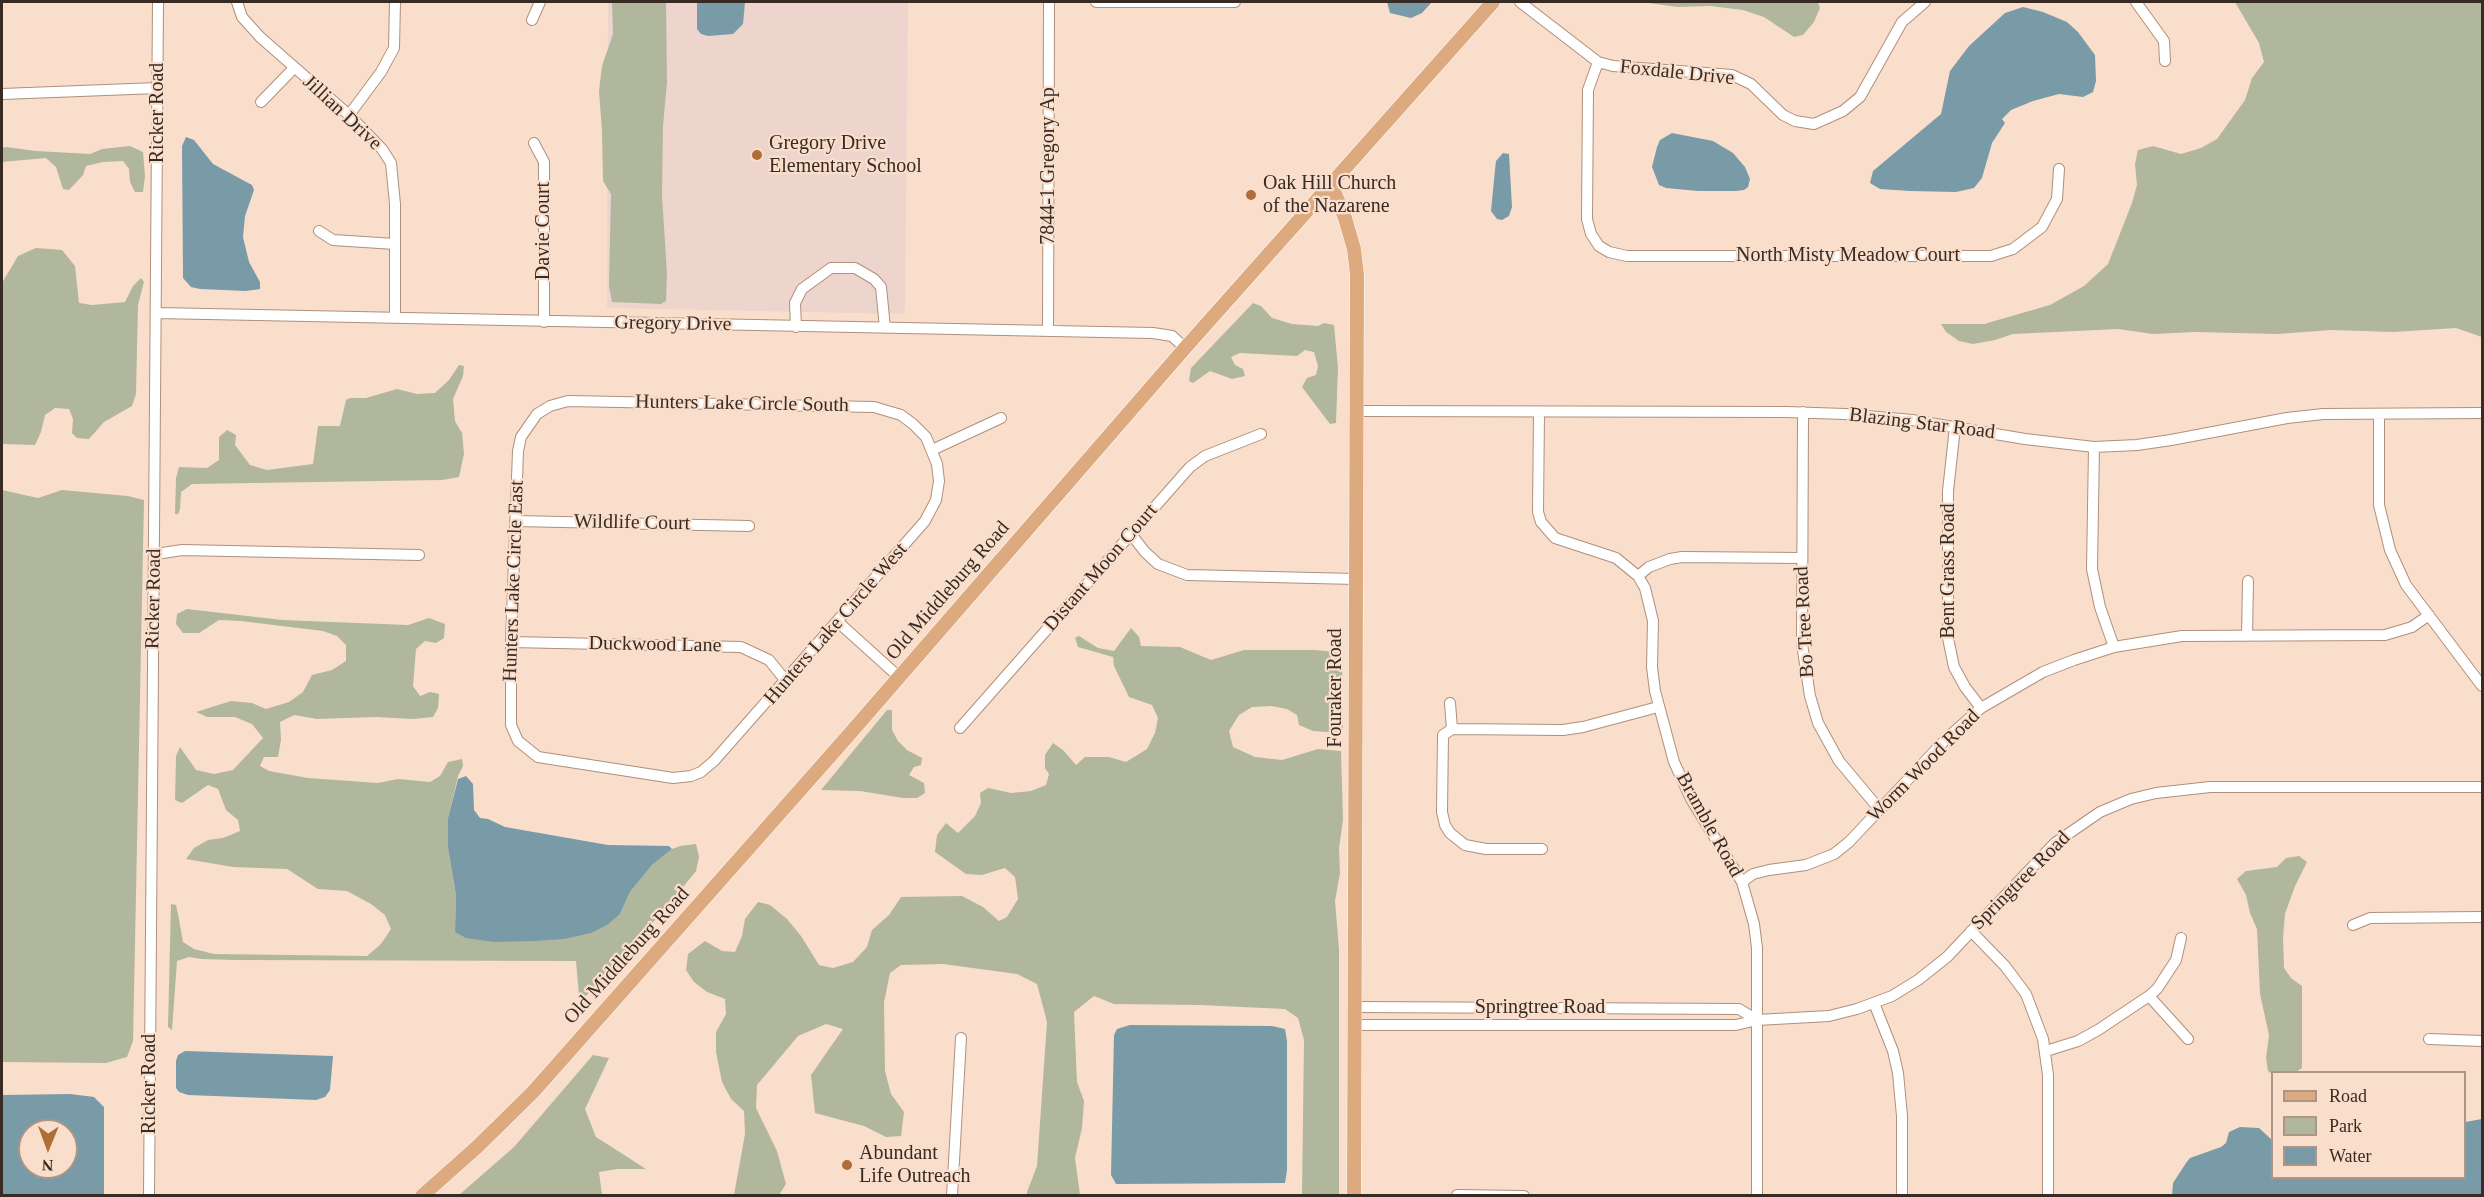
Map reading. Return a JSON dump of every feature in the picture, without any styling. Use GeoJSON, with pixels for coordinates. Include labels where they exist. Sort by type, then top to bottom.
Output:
{"type":"FeatureCollection","features":[{"type":"Feature","properties":{"kind":"main road","name":"Old Middleburg Road"},"geometry":{"type":"LineString","coordinates":[[422,1196],[477,1147],[533,1092],[1185,348],[1492,2]]}},
{"type":"Feature","properties":{"kind":"main road","name":"Fouraker Road"},"geometry":{"type":"LineString","coordinates":[[1331,184],[1345,218],[1354,249],[1358,275],[1354,1196]]}},
{"type":"Feature","properties":{"kind":"street","name":"Ricker Road"},"geometry":{"type":"LineString","coordinates":[[149,1196],[156,548],[158,2]]}},
{"type":"Feature","properties":{"kind":"street","name":"Jillian Drive"},"geometry":{"type":"LineString","coordinates":[[237,2],[242,17],[260,37],[349,115],[382,148],[391,164],[394,180],[395,318]]}},
{"type":"Feature","properties":{"kind":"street"},"geometry":{"type":"LineString","coordinates":[[349,115],[381,72],[394,48],[395,2]]}},
{"type":"Feature","properties":{"kind":"street"},"geometry":{"type":"LineString","coordinates":[[532,20],[540,2]]}},
{"type":"Feature","properties":{"kind":"street","name":"7844-1 Gregory Ap"},"geometry":{"type":"LineString","coordinates":[[1048,331],[1049,2]]}},
{"type":"Feature","properties":{"kind":"street"},"geometry":{"type":"LineString","coordinates":[[1096,2],[1234,2]]}},
{"type":"Feature","properties":{"kind":"street","name":"Foxdale Drive"},"geometry":{"type":"LineString","coordinates":[[1520,2],[1598,62],[1613,66],[1732,75],[1751,84],[1783,116],[1795,121],[1814,124],[1843,111],[1860,97],[1902,22],[1925,2]]}},
{"type":"Feature","properties":{"kind":"street"},"geometry":{"type":"LineString","coordinates":[[2136,2],[2164,41],[2165,61]]}},
{"type":"Feature","properties":{"kind":"street","name":"North Misty Meadow Court"},"geometry":{"type":"LineString","coordinates":[[1598,62],[1588,90],[1587,219],[1591,234],[1599,246],[1609,252],[1627,256],[1991,256],[2013,249],[2042,227],[2057,199],[2059,169]]}},
{"type":"Feature","properties":{"kind":"street"},"geometry":{"type":"LineString","coordinates":[[261,102],[294,68]]}},
{"type":"Feature","properties":{"kind":"street"},"geometry":{"type":"LineString","coordinates":[[2,94],[158,88]]}},
{"type":"Feature","properties":{"kind":"street","name":"Davie Court"},"geometry":{"type":"LineString","coordinates":[[534,143],[544,162],[544,322]]}},
{"type":"Feature","properties":{"kind":"street"},"geometry":{"type":"LineString","coordinates":[[319,231],[333,240],[395,244]]}},
{"type":"Feature","properties":{"kind":"street"},"geometry":{"type":"LineString","coordinates":[[796,327],[795,303],[802,289],[831,268],[855,268],[874,279],[881,287],[885,328]]}},
{"type":"Feature","properties":{"kind":"street","name":"Gregory Drive"},"geometry":{"type":"LineString","coordinates":[[157,313],[1153,333],[1172,336],[1185,348]]}},
{"type":"Feature","properties":{"kind":"street","name":"Hunters Lake Circle South"},"geometry":{"type":"LineString","coordinates":[[537,414],[549,406],[568,401],[874,407],[901,416],[913,424],[926,437],[932,450]]}},
{"type":"Feature","properties":{"kind":"street","name":"Blazing Star Road"},"geometry":{"type":"LineString","coordinates":[[1357,411],[1803,412],[1882,417],[2094,447],[2137,445],[2287,418],[2323,414],[2482,413]]}},
{"type":"Feature","properties":{"kind":"street","name":"Bramble Road"},"geometry":{"type":"LineString","coordinates":[[1539,412],[1538,512],[1541,522],[1555,538],[1616,558],[1638,576],[1645,588],[1652,612],[1652,667],[1658,707],[1674,762],[1692,799],[1742,882],[1754,924],[1757,948],[1757,1196]]}},
{"type":"Feature","properties":{"kind":"street","name":"Bo Tree Road"},"geometry":{"type":"LineString","coordinates":[[1803,412],[1802,644],[1809,696],[1818,723],[1839,761],[1880,810]]}},
{"type":"Feature","properties":{"kind":"street","name":"Hunters Lake Circle East"},"geometry":{"type":"LineString","coordinates":[[537,414],[521,437],[515,521],[511,725],[518,741],[525,748],[538,757],[550,761],[674,778],[691,776]]}},
{"type":"Feature","properties":{"kind":"street"},"geometry":{"type":"LineString","coordinates":[[2379,414],[2379,505],[2390,550],[2406,585],[2482,686]]}},
{"type":"Feature","properties":{"kind":"street"},"geometry":{"type":"LineString","coordinates":[[932,450],[1001,418]]}},
{"type":"Feature","properties":{"kind":"street","name":"Bent Grass Road"},"geometry":{"type":"LineString","coordinates":[[1955,427],[1948,491],[1948,638],[1954,667],[1965,687],[1981,708]]}},
{"type":"Feature","properties":{"kind":"street","name":"Distant Moon Court"},"geometry":{"type":"LineString","coordinates":[[960,728],[1196,462],[1219,450],[1261,434]]}},
{"type":"Feature","properties":{"kind":"street"},"geometry":{"type":"LineString","coordinates":[[2094,447],[2092,569],[2100,607],[2114,647]]}},
{"type":"Feature","properties":{"kind":"street","name":"Hunters Lake Circle West"},"geometry":{"type":"LineString","coordinates":[[691,776],[714,761],[838,622],[931,512],[939,481],[938,464],[932,450]]}},
{"type":"Feature","properties":{"kind":"street","name":"Wildlife Court"},"geometry":{"type":"LineString","coordinates":[[515,521],[749,526]]}},
{"type":"Feature","properties":{"kind":"street"},"geometry":{"type":"LineString","coordinates":[[1131,534],[1144,552],[1158,564],[1187,575],[1356,579]]}},
{"type":"Feature","properties":{"kind":"street"},"geometry":{"type":"LineString","coordinates":[[156,548],[419,555]]}},
{"type":"Feature","properties":{"kind":"street"},"geometry":{"type":"LineString","coordinates":[[1638,576],[1649,567],[1682,557],[1802,558]]}},
{"type":"Feature","properties":{"kind":"street"},"geometry":{"type":"LineString","coordinates":[[2247,581],[2247,636]]}},
{"type":"Feature","properties":{"kind":"street","name":"Worm Wood Road"},"geometry":{"type":"LineString","coordinates":[[1742,882],[1750,876],[1769,870],[1806,866],[1825,859],[1849,842],[1947,738],[1981,708],[2043,672],[2114,647],[2182,636],[2385,635],[2412,627],[2429,615]]}},
{"type":"Feature","properties":{"kind":"street"},"geometry":{"type":"LineString","coordinates":[[838,622],[899,677]]}},
{"type":"Feature","properties":{"kind":"street","name":"Duckwood Lane"},"geometry":{"type":"LineString","coordinates":[[511,642],[741,647],[769,660],[786,681]]}},
{"type":"Feature","properties":{"kind":"street"},"geometry":{"type":"LineString","coordinates":[[1450,703],[1452,729]]}},
{"type":"Feature","properties":{"kind":"street"},"geometry":{"type":"LineString","coordinates":[[1542,849],[1486,849],[1465,844],[1450,833],[1445,825],[1442,812],[1443,735],[1452,729],[1563,730],[1658,707]]}},
{"type":"Feature","properties":{"kind":"street","name":"Springtree Road"},"geometry":{"type":"LineString","coordinates":[[1356,1025],[1736,1025],[1757,1020],[1829,1016],[1892,996],[1918,980],[1947,957],[2055,843],[2100,812],[2131,799],[2156,793],[2210,787],[2482,788]]}},
{"type":"Feature","properties":{"kind":"street"},"geometry":{"type":"LineString","coordinates":[[2352,925],[2370,918],[2482,917]]}},
{"type":"Feature","properties":{"kind":"street"},"geometry":{"type":"LineString","coordinates":[[1971,931],[2005,966],[2026,994],[2046,1051],[2048,1196]]}},
{"type":"Feature","properties":{"kind":"street"},"geometry":{"type":"LineString","coordinates":[[2046,1051],[2078,1041],[2149,996],[2157,989],[2176,960],[2181,939]]}},
{"type":"Feature","properties":{"kind":"street"},"geometry":{"type":"LineString","coordinates":[[2149,996],[2188,1039]]}},
{"type":"Feature","properties":{"kind":"street"},"geometry":{"type":"LineString","coordinates":[[1874,1003],[1893,1051],[1898,1072],[1902,1116],[1902,1196]]}},
{"type":"Feature","properties":{"kind":"street","name":"Springtree Road"},"geometry":{"type":"LineString","coordinates":[[1356,1007],[1739,1009],[1757,1020]]}},
{"type":"Feature","properties":{"kind":"street"},"geometry":{"type":"LineString","coordinates":[[952,1196],[961,1038]]}},
{"type":"Feature","properties":{"kind":"street"},"geometry":{"type":"LineString","coordinates":[[2429,1039],[2482,1041]]}},
{"type":"Feature","properties":{"kind":"street"},"geometry":{"type":"LineString","coordinates":[[1457,1195],[1524,1196]]}},
{"type":"Feature","properties":{"kind":"shaded area","name":"Gregory Drive Elementary School"},"geometry":{"type":"Polygon","coordinates":[[[608,2],[908,2],[905,314],[607,308],[608,2]]]}},
{"type":"Feature","properties":{"kind":"green space"},"geometry":{"type":"Polygon","coordinates":[[[612,2],[666,2],[667,82],[663,126],[662,195],[667,274],[666,301],[661,304],[612,302],[609,285],[611,194],[603,181],[599,91],[602,66],[613,34],[612,2]]]}},
{"type":"Feature","properties":{"kind":"green space"},"geometry":{"type":"Polygon","coordinates":[[[1641,2],[1818,2],[1820,8],[1814,22],[1803,35],[1794,37],[1764,17],[1743,10],[1710,6],[1678,7],[1641,2]]]}},
{"type":"Feature","properties":{"kind":"green space"},"geometry":{"type":"Polygon","coordinates":[[[2235,2],[2482,2],[2482,337],[2456,328],[2393,332],[2331,330],[2278,334],[2195,332],[2153,334],[2118,329],[2013,334],[1973,344],[1959,341],[1946,332],[1941,324],[1984,324],[2050,305],[2084,286],[2108,264],[2137,185],[2135,164],[2138,150],[2153,146],[2181,154],[2201,148],[2217,139],[2245,100],[2252,78],[2264,62],[2259,43],[2235,2]]]}},
{"type":"Feature","properties":{"kind":"green space"},"geometry":{"type":"Polygon","coordinates":[[[130,146],[143,152],[145,176],[143,192],[135,192],[130,182],[129,169],[123,161],[86,166],[83,175],[69,190],[63,189],[56,167],[46,158],[2,162],[2,148],[6,147],[90,154],[102,149],[130,146]]]}},
{"type":"Feature","properties":{"kind":"green space"},"geometry":{"type":"Polygon","coordinates":[[[36,248],[62,250],[75,266],[79,303],[92,305],[125,302],[133,286],[141,278],[144,282],[138,305],[136,394],[132,406],[104,422],[89,439],[77,438],[72,433],[73,419],[69,409],[55,408],[45,415],[35,445],[2,444],[2,283],[18,256],[36,248]]]}},
{"type":"Feature","properties":{"kind":"green space"},"geometry":{"type":"Polygon","coordinates":[[[1253,303],[1261,306],[1272,318],[1292,324],[1334,325],[1338,368],[1336,423],[1330,424],[1302,387],[1307,378],[1316,375],[1318,366],[1314,352],[1305,350],[1297,356],[1240,353],[1231,357],[1235,365],[1243,369],[1245,376],[1232,379],[1210,371],[1193,383],[1189,381],[1191,368],[1253,303]]]}},
{"type":"Feature","properties":{"kind":"green space"},"geometry":{"type":"Polygon","coordinates":[[[459,365],[464,366],[463,376],[453,399],[455,421],[462,433],[464,454],[459,477],[442,480],[192,484],[181,492],[180,509],[178,514],[175,514],[176,478],[179,467],[207,468],[219,460],[219,437],[227,430],[236,435],[235,445],[250,465],[267,470],[313,464],[318,426],[340,426],[346,400],[366,398],[397,389],[417,394],[435,393],[449,380],[459,365]]]}},
{"type":"Feature","properties":{"kind":"green space"},"geometry":{"type":"Polygon","coordinates":[[[2,490],[38,498],[62,490],[128,496],[144,500],[133,1041],[127,1057],[106,1063],[2,1062],[2,490]]]}},
{"type":"Feature","properties":{"kind":"green space"},"geometry":{"type":"Polygon","coordinates":[[[187,609],[282,620],[408,625],[429,618],[445,624],[444,638],[436,643],[425,641],[416,649],[413,686],[420,696],[430,692],[439,694],[438,708],[433,717],[317,719],[294,715],[280,722],[281,740],[278,757],[264,757],[260,766],[269,771],[308,778],[378,783],[398,779],[430,782],[440,776],[448,762],[462,759],[463,766],[458,776],[448,818],[448,848],[456,895],[455,932],[620,914],[630,892],[652,865],[672,849],[680,846],[696,844],[699,857],[696,871],[666,908],[586,996],[579,995],[576,961],[237,960],[189,957],[177,961],[172,1030],[168,1027],[171,904],[176,905],[183,942],[194,949],[214,954],[367,956],[381,944],[391,929],[385,915],[371,904],[347,891],[318,889],[287,869],[233,867],[186,859],[194,848],[208,840],[223,838],[240,831],[238,820],[226,810],[218,789],[208,785],[182,803],[175,800],[176,756],[180,747],[196,770],[214,774],[233,770],[263,738],[252,724],[235,717],[207,717],[196,712],[231,701],[252,703],[266,709],[289,702],[303,692],[312,675],[332,670],[346,661],[346,645],[337,636],[323,631],[219,620],[199,633],[183,633],[176,624],[177,614],[187,609]]]}},
{"type":"Feature","properties":{"kind":"green space"},"geometry":{"type":"Polygon","coordinates":[[[1131,628],[1139,637],[1141,646],[1180,647],[1211,660],[1244,650],[1315,650],[1336,652],[1342,659],[1343,727],[1340,733],[1313,731],[1299,725],[1297,715],[1287,709],[1271,706],[1252,707],[1239,715],[1229,731],[1233,747],[1255,757],[1282,760],[1318,749],[1341,751],[1343,820],[1339,848],[1340,873],[1335,901],[1339,949],[1339,1195],[1302,1195],[1304,1040],[1298,1018],[1285,1009],[1114,1004],[1094,996],[1074,1012],[1077,1082],[1084,1101],[1082,1128],[1075,1158],[1080,1195],[1027,1195],[1037,1166],[1047,1022],[1037,984],[1017,974],[943,964],[901,965],[890,973],[884,1002],[885,1071],[891,1094],[904,1112],[901,1136],[886,1137],[864,1126],[815,1113],[811,1075],[843,1029],[826,1024],[798,1036],[757,1085],[756,1108],[777,1151],[786,1184],[779,1195],[734,1195],[745,1134],[744,1111],[731,1099],[722,1082],[716,1052],[716,1032],[726,1014],[725,999],[707,992],[694,982],[686,970],[688,954],[705,941],[722,951],[735,952],[742,936],[745,919],[758,902],[770,905],[787,919],[819,965],[833,968],[853,962],[867,947],[872,930],[889,915],[901,897],[962,896],[983,907],[999,921],[1007,917],[1018,899],[1015,877],[1005,868],[982,875],[966,874],[935,852],[937,835],[946,823],[958,833],[975,816],[981,803],[980,793],[988,788],[1011,793],[1031,791],[1046,785],[1049,774],[1045,768],[1045,755],[1053,743],[1063,750],[1076,765],[1085,757],[1109,757],[1126,762],[1147,749],[1155,733],[1158,718],[1152,705],[1129,697],[1114,666],[1113,657],[1078,647],[1075,638],[1079,636],[1098,648],[1114,651],[1131,628]]]}},
{"type":"Feature","properties":{"kind":"green space"},"geometry":{"type":"Polygon","coordinates":[[[887,710],[892,710],[892,730],[898,741],[907,750],[922,758],[921,765],[914,767],[909,775],[924,783],[925,793],[917,798],[903,798],[860,791],[821,790],[887,710]]]}},
{"type":"Feature","properties":{"kind":"green space"},"geometry":{"type":"Polygon","coordinates":[[[2299,856],[2307,862],[2285,914],[2283,938],[2284,968],[2291,978],[2302,986],[2302,1068],[2298,1071],[2271,1071],[2271,1073],[2268,1071],[2266,1058],[2269,1035],[2260,994],[2257,929],[2246,895],[2237,879],[2246,871],[2277,867],[2286,858],[2299,856]]]}},
{"type":"Feature","properties":{"kind":"green space"},"geometry":{"type":"Polygon","coordinates":[[[593,1055],[609,1058],[585,1109],[596,1137],[646,1169],[617,1169],[599,1172],[602,1195],[459,1195],[514,1147],[593,1055]]]}},
{"type":"Feature","properties":{"kind":"water"},"geometry":{"type":"Polygon","coordinates":[[[697,2],[745,2],[743,24],[733,34],[708,36],[701,34],[697,29],[697,2]]]}},
{"type":"Feature","properties":{"kind":"water"},"geometry":{"type":"Polygon","coordinates":[[[1387,2],[1432,2],[1422,13],[1411,18],[1390,13],[1387,2]]]}},
{"type":"Feature","properties":{"kind":"water"},"geometry":{"type":"Polygon","coordinates":[[[2023,7],[2067,22],[2078,32],[2095,55],[2096,81],[2093,92],[2083,97],[2059,94],[2011,110],[2002,119],[2005,123],[1992,143],[1982,178],[1974,188],[1956,192],[1910,191],[1880,189],[1870,183],[1873,171],[1941,114],[1950,71],[1969,46],[2005,13],[2023,7]]]}},
{"type":"Feature","properties":{"kind":"water"},"geometry":{"type":"Polygon","coordinates":[[[1672,133],[1713,141],[1733,153],[1745,167],[1750,179],[1748,187],[1736,191],[1698,191],[1666,188],[1659,185],[1652,167],[1657,147],[1660,140],[1672,133]]]}},
{"type":"Feature","properties":{"kind":"water"},"geometry":{"type":"Polygon","coordinates":[[[186,137],[194,140],[213,164],[252,185],[254,190],[245,216],[243,237],[249,262],[260,282],[260,289],[246,291],[200,289],[191,287],[183,278],[182,146],[186,137]]]}},
{"type":"Feature","properties":{"kind":"water"},"geometry":{"type":"Polygon","coordinates":[[[1503,153],[1509,154],[1512,207],[1509,216],[1502,220],[1497,219],[1491,211],[1496,161],[1503,153]]]}},
{"type":"Feature","properties":{"kind":"water"},"geometry":{"type":"Polygon","coordinates":[[[466,776],[473,784],[474,810],[480,818],[505,827],[608,845],[669,846],[672,849],[652,865],[630,892],[620,914],[607,925],[591,933],[564,939],[534,941],[494,942],[466,938],[455,932],[456,895],[448,848],[448,818],[458,779],[466,776]]]}},
{"type":"Feature","properties":{"kind":"water"},"geometry":{"type":"Polygon","coordinates":[[[1130,1025],[1272,1026],[1285,1029],[1287,1041],[1287,1170],[1285,1183],[1116,1184],[1111,1175],[1114,1035],[1117,1029],[1130,1025]]]}},
{"type":"Feature","properties":{"kind":"water"},"geometry":{"type":"Polygon","coordinates":[[[185,1051],[333,1056],[330,1090],[325,1097],[316,1100],[188,1095],[179,1092],[176,1088],[176,1061],[178,1055],[185,1051]]]}},
{"type":"Feature","properties":{"kind":"water"},"geometry":{"type":"Polygon","coordinates":[[[70,1094],[94,1097],[104,1107],[104,1195],[2,1195],[2,1095],[70,1094]]]}},
{"type":"Feature","properties":{"kind":"water"},"geometry":{"type":"Polygon","coordinates":[[[2482,1119],[2482,1195],[2172,1195],[2173,1183],[2190,1158],[2221,1147],[2226,1143],[2229,1132],[2240,1127],[2259,1128],[2271,1139],[2271,1179],[2466,1179],[2466,1122],[2482,1119]]]}},
{"type":"Feature","properties":{"kind":"place","name":"Gregory Drive Elementary School"},"geometry":{"type":"Point","coordinates":[757,155]}},
{"type":"Feature","properties":{"kind":"place","name":"Oak Hill Church of the Nazarene"},"geometry":{"type":"Point","coordinates":[1251,195]}},
{"type":"Feature","properties":{"kind":"place","name":"Abundant Life Outreach"},"geometry":{"type":"Point","coordinates":[847,1165]}}]}
